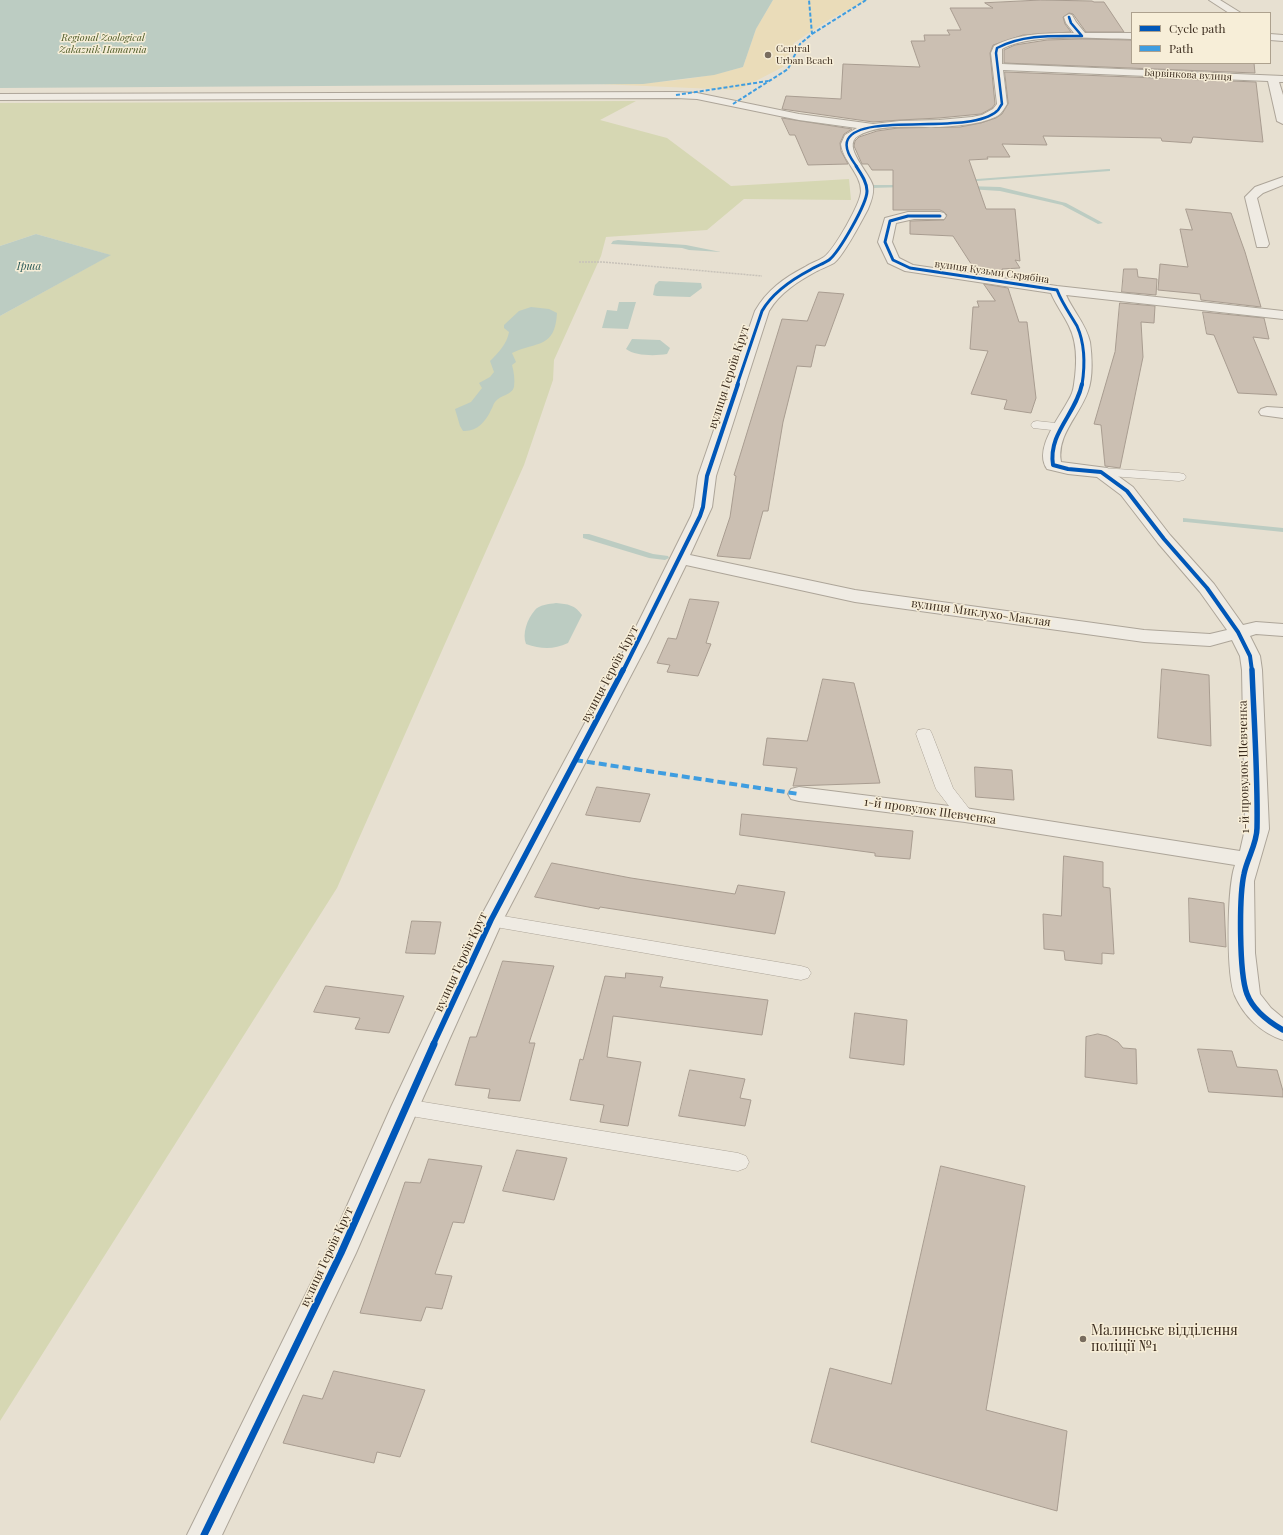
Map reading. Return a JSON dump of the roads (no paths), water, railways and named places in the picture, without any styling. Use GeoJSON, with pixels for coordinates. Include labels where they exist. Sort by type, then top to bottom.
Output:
{"type":"FeatureCollection","features":[{"type":"Feature","properties":{"kind":"street"},"geometry":{"type":"LineString","coordinates":[[1214,0],[1234,12]]}},
{"type":"Feature","properties":{"kind":"street"},"geometry":{"type":"LineString","coordinates":[[1069,17],[1071,23],[1082,36],[1131,36]]}},
{"type":"Feature","properties":{"kind":"street","name":"вулиця Героїв Крут"},"geometry":{"type":"LineString","coordinates":[[204,1535],[341,1253],[491,920],[639,641],[702,512],[707,476],[741,376],[757,322],[766,303],[793,279],[831,258],[861,211],[867,198],[866,184],[863,176],[847,152],[847,143],[853,134],[872,127],[900,124],[960,122],[975,120],[993,114],[1000,110],[1002,104],[996,50],[1000,46],[1039,37],[1082,36]]}},
{"type":"Feature","properties":{"kind":"street"},"geometry":{"type":"LineString","coordinates":[[1271,38],[1283,38]]}},
{"type":"Feature","properties":{"kind":"street","name":"Барвінкова вулиця"},"geometry":{"type":"LineString","coordinates":[[998,67],[1278,79]]}},
{"type":"Feature","properties":{"kind":"street"},"geometry":{"type":"LineString","coordinates":[[1278,79],[1278,96],[1283,121]]}},
{"type":"Feature","properties":{"kind":"street"},"geometry":{"type":"LineString","coordinates":[[0,97],[676,94],[697,96],[799,117],[872,127]]}},
{"type":"Feature","properties":{"kind":"street"},"geometry":{"type":"LineString","coordinates":[[1262,244],[1251,197],[1259,190],[1283,181]]}},
{"type":"Feature","properties":{"kind":"street","name":"вулиця Кузьми Скрябіна"},"geometry":{"type":"LineString","coordinates":[[940,216],[911,215],[899,217],[890,221],[885,242],[893,260],[910,268],[926,271],[1057,290],[1283,315]]}},
{"type":"Feature","properties":{"kind":"street","name":"вулиця Кузьми Скрябіна"},"geometry":{"type":"LineString","coordinates":[[1057,290],[1063,305],[1080,332],[1083,351],[1082,380],[1080,391],[1061,427],[1050,457],[1053,465],[1068,469],[1101,472]]}},
{"type":"Feature","properties":{"kind":"street"},"geometry":{"type":"LineString","coordinates":[[1267,412],[1283,413]]}},
{"type":"Feature","properties":{"kind":"street","name":"1-й провулок Шевченка"},"geometry":{"type":"LineString","coordinates":[[1101,472],[1118,483],[1131,496],[1164,539],[1207,588],[1238,632],[1250,656],[1252,670],[1256,829],[1255,843],[1244,873],[1242,907],[1245,982],[1246,992],[1253,1005],[1263,1016],[1283,1030]]}},
{"type":"Feature","properties":{"kind":"street","name":"вулиця Миклухо-Маклая"},"geometry":{"type":"LineString","coordinates":[[680,558],[855,596],[1144,636],[1173,639],[1210,640],[1256,628],[1283,630]]}},
{"type":"Feature","properties":{"kind":"street","name":"1-й провулок Шевченка"},"geometry":{"type":"LineString","coordinates":[[799,794],[965,815],[1249,860]]}},
{"type":"Feature","properties":{"kind":"lane"},"geometry":{"type":"LineString","coordinates":[[1037,425],[1061,427]]}},
{"type":"Feature","properties":{"kind":"lane"},"geometry":{"type":"LineString","coordinates":[[1101,472],[1179,477]]}},
{"type":"Feature","properties":{"kind":"lane"},"geometry":{"type":"LineString","coordinates":[[924,734],[944,789],[965,815]]}},
{"type":"Feature","properties":{"kind":"lane"},"geometry":{"type":"LineString","coordinates":[[491,920],[801,973]]}},
{"type":"Feature","properties":{"kind":"lane"},"geometry":{"type":"LineString","coordinates":[[406,1106],[738,1162]]}},
{"type":"Feature","properties":{"kind":"water","name":"Regional Zoological Zakaznik Hamarnia"},"geometry":{"type":"Polygon","coordinates":[[[0,0],[773,0],[756,29],[743,67],[714,75],[643,84],[0,88],[0,0]]]}},
{"type":"Feature","properties":{"kind":"water","name":"Ірша"},"geometry":{"type":"Polygon","coordinates":[[[36,234],[111,255],[0,316],[0,246],[36,234]]]}},
{"type":"Feature","properties":{"kind":"water"},"geometry":{"type":"Polygon","coordinates":[[[618,240],[686,245],[721,252],[611,244],[613,241],[618,240]]]}},
{"type":"Feature","properties":{"kind":"water"},"geometry":{"type":"Polygon","coordinates":[[[659,281],[701,283],[702,288],[690,297],[653,295],[655,285],[659,281]]]}},
{"type":"Feature","properties":{"kind":"water"},"geometry":{"type":"Polygon","coordinates":[[[619,302],[636,302],[628,329],[602,328],[607,310],[617,311],[619,302]]]}},
{"type":"Feature","properties":{"kind":"water"},"geometry":{"type":"Polygon","coordinates":[[[531,307],[549,309],[557,313],[556,325],[553,333],[537,345],[512,353],[516,362],[512,365],[514,373],[513,390],[495,402],[489,414],[477,428],[463,431],[455,409],[471,402],[482,388],[479,383],[490,377],[494,372],[490,361],[504,344],[509,332],[504,328],[504,325],[519,311],[531,307]]]}},
{"type":"Feature","properties":{"kind":"water"},"geometry":{"type":"Polygon","coordinates":[[[632,339],[660,340],[670,348],[667,354],[651,355],[635,353],[626,349],[632,339]]]}},
{"type":"Feature","properties":{"kind":"water"},"geometry":{"type":"Polygon","coordinates":[[[556,603],[571,606],[577,609],[582,615],[568,643],[557,647],[547,648],[526,644],[525,631],[532,614],[539,607],[556,603]]]}},
{"type":"Feature","properties":{"kind":"waterway"},"geometry":{"type":"LineString","coordinates":[[964,181],[1108,170]]}},
{"type":"Feature","properties":{"kind":"waterway"},"geometry":{"type":"LineString","coordinates":[[873,187],[905,186]]}},
{"type":"Feature","properties":{"kind":"waterway"},"geometry":{"type":"LineString","coordinates":[[968,187],[1000,189],[1064,204],[1100,223]]}},
{"type":"Feature","properties":{"kind":"waterway"},"geometry":{"type":"LineString","coordinates":[[1186,520],[1283,530]]}},
{"type":"Feature","properties":{"kind":"waterway"},"geometry":{"type":"LineString","coordinates":[[586,536],[652,556],[665,558]]}},
{"type":"Feature","properties":{"kind":"place","name":"Central Urban Beach"},"geometry":{"type":"Point","coordinates":[768,55]}},
{"type":"Feature","properties":{"kind":"place","name":"Малинське відділення поліції №1"},"geometry":{"type":"Point","coordinates":[1083,1339]}}]}
